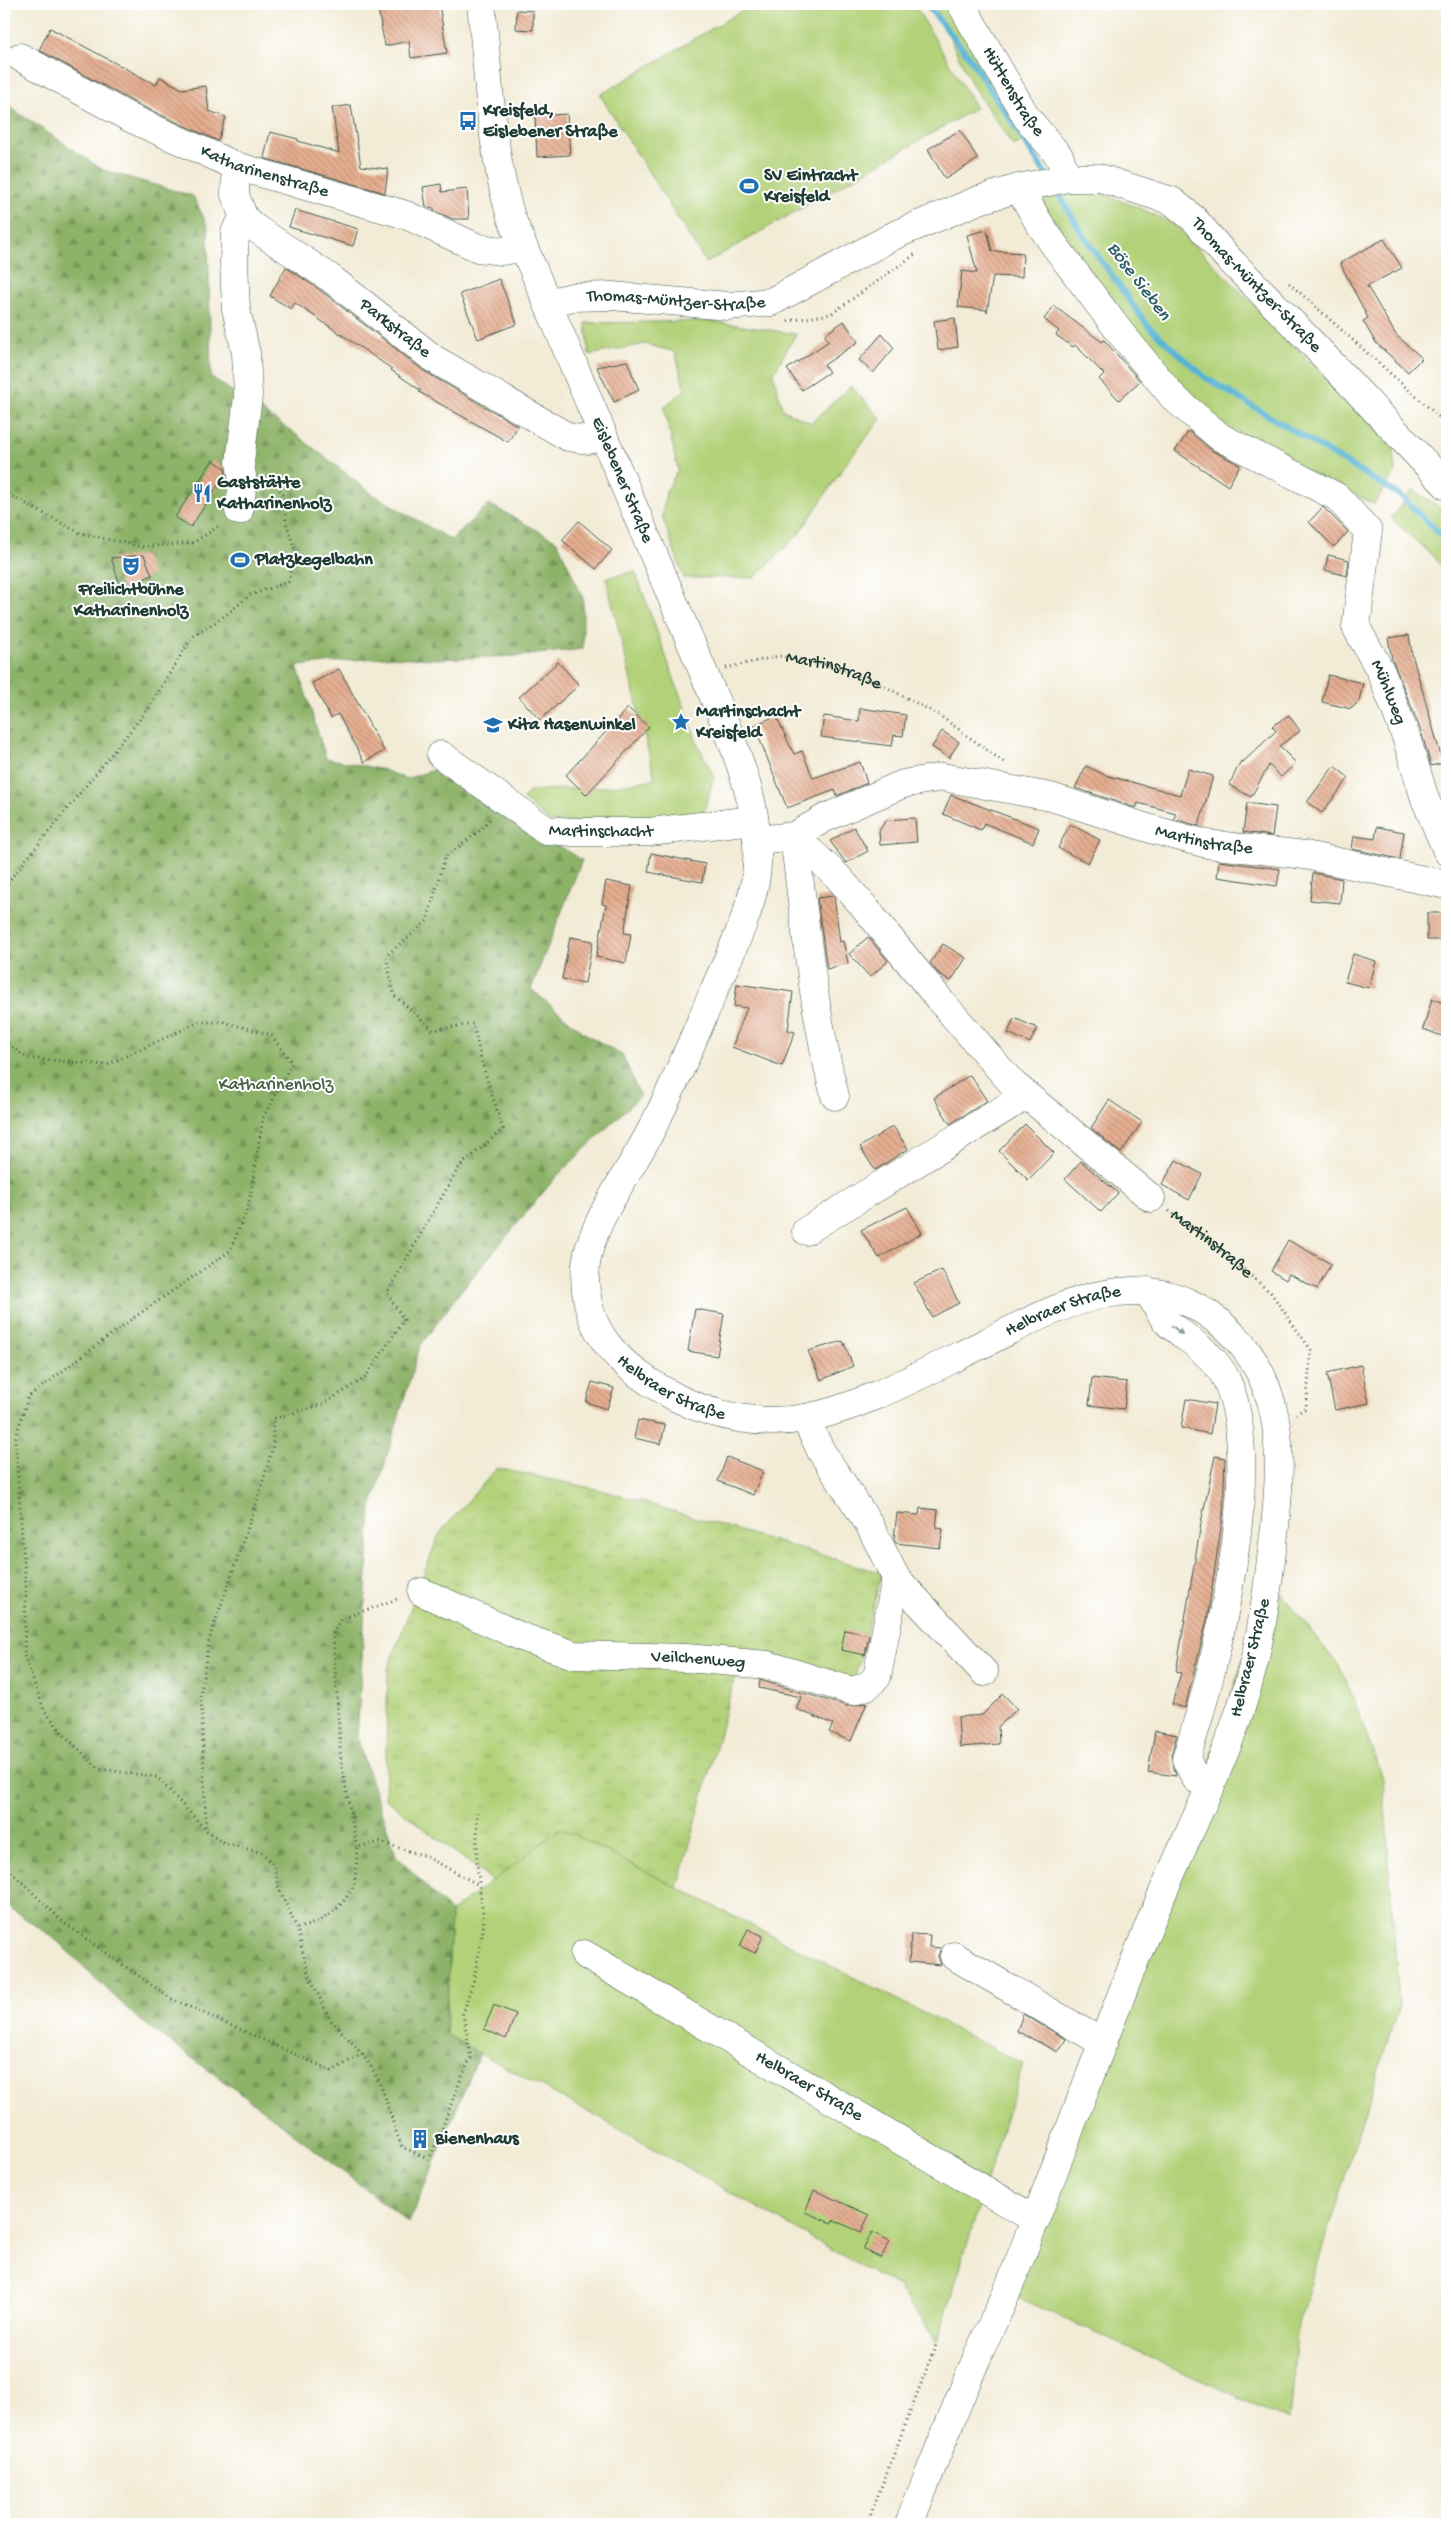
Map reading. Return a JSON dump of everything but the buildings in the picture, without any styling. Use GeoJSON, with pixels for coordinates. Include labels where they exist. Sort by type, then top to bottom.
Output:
{"type":"FeatureCollection","features":[{"type":"Feature","properties":{"kind":"street","name":"Eislebener Straße"},"geometry":{"type":"LineString","coordinates":[[481,4],[502,189],[523,248],[704,672],[737,754],[756,830],[754,888],[731,952]]}},
{"type":"Feature","properties":{"kind":"street","name":"Hüttenstraße"},"geometry":{"type":"LineString","coordinates":[[961,4],[1027,118],[1059,156],[1046,182]]}},
{"type":"Feature","properties":{"kind":"street","name":"Katharinenstraße"},"geometry":{"type":"LineString","coordinates":[[20,57],[130,118],[236,166],[406,215],[478,248],[502,251],[523,248]]}},
{"type":"Feature","properties":{"kind":"street"},"geometry":{"type":"LineString","coordinates":[[236,166],[235,195],[244,218],[234,232],[236,309],[246,353],[248,396],[240,462],[243,483],[239,511]]}},
{"type":"Feature","properties":{"kind":"street","name":"Thomas-Müntzer-Straße"},"geometry":{"type":"LineString","coordinates":[[547,303],[573,297],[612,296],[728,306],[771,302],[897,234],[979,200],[1046,182],[1100,178],[1172,201],[1195,220],[1225,255],[1309,340],[1447,486]]}},
{"type":"Feature","properties":{"kind":"street","name":"Mühlweg"},"geometry":{"type":"LineString","coordinates":[[1046,182],[1050,239],[1119,331],[1174,398],[1220,437],[1338,497],[1368,531],[1356,627],[1381,672],[1406,737],[1425,799],[1447,851]]}},
{"type":"Feature","properties":{"kind":"street","name":"Parkstraße"},"geometry":{"type":"LineString","coordinates":[[244,218],[255,228],[329,277],[434,359],[568,437],[588,440],[603,435]]}},
{"type":"Feature","properties":{"kind":"street","name":"Martinschacht"},"geometry":{"type":"LineString","coordinates":[[441,755],[546,830],[649,832],[756,830]]}},
{"type":"Feature","properties":{"kind":"street","name":"Martinstraße"},"geometry":{"type":"LineString","coordinates":[[756,830],[794,836],[825,818],[903,784],[942,777],[1051,797],[1154,830],[1206,844],[1305,855],[1447,885]]}},
{"type":"Feature","properties":{"kind":"street"},"geometry":{"type":"LineString","coordinates":[[794,836],[838,877],[979,1046],[1025,1096],[1151,1198]]}},
{"type":"Feature","properties":{"kind":"street"},"geometry":{"type":"LineString","coordinates":[[794,836],[824,1056],[835,1096]]}},
{"type":"Feature","properties":{"kind":"street","name":"Helbraer Straße"},"geometry":{"type":"LineString","coordinates":[[731,952],[660,1113],[592,1240],[586,1262],[586,1287],[592,1315],[606,1342],[632,1368],[666,1392],[699,1407],[735,1417],[783,1420],[805,1418],[850,1404],[895,1385],[1065,1304],[1106,1293],[1148,1291],[1173,1295],[1196,1305],[1218,1320],[1241,1342],[1264,1377],[1278,1428],[1278,1493],[1270,1579],[1262,1629],[1244,1699],[1211,1787],[1172,1871],[1103,2043],[1005,2297],[978,2354],[909,2524]]}},
{"type":"Feature","properties":{"kind":"street"},"geometry":{"type":"LineString","coordinates":[[806,1231],[1025,1096]]}},
{"type":"Feature","properties":{"kind":"street","name":"Helbraer Straße"},"geometry":{"type":"LineString","coordinates":[[1148,1291],[1166,1322],[1206,1352],[1227,1380],[1239,1422],[1242,1467],[1232,1563],[1210,1678],[1186,1760],[1196,1779],[1211,1787]]}},
{"type":"Feature","properties":{"kind":"street"},"geometry":{"type":"LineString","coordinates":[[805,1418],[821,1451],[869,1524],[896,1578],[984,1672]]}},
{"type":"Feature","properties":{"kind":"street","name":"Veilchenweg"},"geometry":{"type":"LineString","coordinates":[[422,1592],[522,1637],[574,1655],[686,1658],[768,1666],[852,1691],[866,1686],[877,1677],[896,1578]]}},
{"type":"Feature","properties":{"kind":"street","name":"Helbraer Straße"},"geometry":{"type":"LineString","coordinates":[[584,1954],[1036,2220]]}},
{"type":"Feature","properties":{"kind":"street"},"geometry":{"type":"LineString","coordinates":[[954,1956],[1103,2043]]}},
{"type":"Feature","properties":{"kind":"path"},"geometry":{"type":"LineString","coordinates":[[1286,280],[1447,424]]}},
{"type":"Feature","properties":{"kind":"path"},"geometry":{"type":"LineString","coordinates":[[4,887],[148,709],[192,637],[226,615],[250,595],[288,582],[296,553],[286,522],[283,497],[276,480],[256,464],[240,462]]}},
{"type":"Feature","properties":{"kind":"path"},"geometry":{"type":"LineString","coordinates":[[4,492],[80,533],[143,547],[193,543],[239,511]]}},
{"type":"Feature","properties":{"kind":"path","name":"Martinstraße"},"geometry":{"type":"LineString","coordinates":[[704,672],[779,656],[834,666],[888,688],[939,715],[1011,768]]}},
{"type":"Feature","properties":{"kind":"path"},"geometry":{"type":"LineString","coordinates":[[206,1830],[201,1692],[208,1640],[258,1498],[273,1446],[273,1419],[323,1404],[365,1378],[404,1320],[387,1293],[459,1167],[503,1129],[482,1063],[473,1024],[433,1030],[394,995],[386,956],[427,921],[445,857],[478,832],[505,802]]}},
{"type":"Feature","properties":{"kind":"path"},"geometry":{"type":"LineString","coordinates":[[4,1041],[27,1058],[107,1065],[198,1022],[224,1022],[271,1035],[292,1063],[263,1118],[249,1204],[230,1251],[129,1321],[28,1397],[15,1439],[26,1589],[24,1656],[44,1710],[66,1736],[99,1769],[158,1776],[206,1830],[224,1843],[263,1853],[276,1868],[277,1884],[298,1928],[308,1973],[330,2020],[362,2054],[374,2070],[387,2097],[392,2123],[402,2147],[429,2159],[442,2132],[463,2073],[472,2058],[463,2014],[474,1979],[484,1924],[476,1812]]}},
{"type":"Feature","properties":{"kind":"path","name":"Martinstraße"},"geometry":{"type":"LineString","coordinates":[[1151,1198],[1215,1245],[1271,1293],[1311,1350],[1306,1408],[1278,1428]]}},
{"type":"Feature","properties":{"kind":"path"},"geometry":{"type":"LineString","coordinates":[[298,1928],[311,1926],[332,1914],[353,1886],[358,1847],[341,1762],[333,1633],[341,1619],[394,1599],[422,1592]]}},
{"type":"Feature","properties":{"kind":"path"},"geometry":{"type":"LineString","coordinates":[[358,1847],[380,1842],[416,1853],[480,1885]]}},
{"type":"Feature","properties":{"kind":"path"},"geometry":{"type":"LineString","coordinates":[[4,1865],[64,1923],[170,1998],[332,2071],[362,2054]]}},
{"type":"Feature","properties":{"kind":"path"},"geometry":{"type":"LineString","coordinates":[[868,2524],[937,2342]]}},
{"type":"Feature","properties":{"kind":"green space","name":"SV Eintracht Kreisfeld"},"geometry":{"type":"Polygon","coordinates":[[[753,4],[914,4],[976,108],[706,263],[600,95],[753,4]]]}},
{"type":"Feature","properties":{"kind":"green space"},"geometry":{"type":"Polygon","coordinates":[[[934,4],[951,4],[1031,138],[1013,146],[972,85],[934,4]]]}},
{"type":"Feature","properties":{"kind":"green space","name":"Katharinenholz"},"geometry":{"type":"Polygon","coordinates":[[[4,103],[103,170],[193,196],[208,227],[211,377],[294,433],[371,493],[451,540],[489,504],[557,541],[583,598],[583,649],[520,656],[434,659],[384,657],[297,666],[326,758],[384,770],[406,779],[442,767],[488,804],[582,860],[531,989],[583,1032],[623,1056],[640,1096],[556,1177],[460,1292],[420,1346],[371,1509],[357,1739],[396,1855],[451,1912],[446,2034],[480,2053],[409,2223],[266,2112],[137,2018],[55,1939],[4,1904],[4,103]]]}},
{"type":"Feature","properties":{"kind":"green space"},"geometry":{"type":"Polygon","coordinates":[[[1066,189],[1095,191],[1142,209],[1175,225],[1394,448],[1395,473],[1374,504],[1306,470],[1215,419],[1165,375],[1038,198],[1066,189]]]}},
{"type":"Feature","properties":{"kind":"green space"},"geometry":{"type":"Polygon","coordinates":[[[710,321],[796,334],[773,374],[783,410],[811,423],[851,386],[881,419],[845,465],[799,534],[754,578],[684,578],[662,516],[666,492],[678,470],[664,407],[685,390],[675,352],[645,344],[589,355],[586,323],[710,321]]]}},
{"type":"Feature","properties":{"kind":"green space"},"geometry":{"type":"Polygon","coordinates":[[[1413,490],[1447,512],[1447,574],[1435,558],[1391,518],[1413,490]]]}},
{"type":"Feature","properties":{"kind":"green space"},"geometry":{"type":"Polygon","coordinates":[[[635,571],[698,745],[714,777],[701,822],[550,822],[523,799],[530,791],[614,786],[655,779],[606,578],[635,571]]]}},
{"type":"Feature","properties":{"kind":"green space"},"geometry":{"type":"Polygon","coordinates":[[[497,1468],[605,1491],[882,1573],[854,1681],[741,1654],[678,1888],[561,1828],[493,1881],[385,1799],[388,1668],[439,1534],[497,1468]]]}},
{"type":"Feature","properties":{"kind":"green space"},"geometry":{"type":"Polygon","coordinates":[[[1270,1579],[1342,1670],[1383,1778],[1399,2005],[1298,2324],[1289,2420],[1014,2296],[1172,1871],[1270,1579]]]}},
{"type":"Feature","properties":{"kind":"green space"},"geometry":{"type":"Polygon","coordinates":[[[561,1828],[1023,2064],[937,2342],[898,2287],[603,2120],[446,2035],[451,1912],[561,1828]]]}},
{"type":"Feature","properties":{"kind":"waterway","name":"Böse Sieben"},"geometry":{"type":"LineString","coordinates":[[926,4],[967,54],[1047,176]]}},
{"type":"Feature","properties":{"kind":"waterway","name":"Böse Sieben"},"geometry":{"type":"LineString","coordinates":[[1055,188],[1083,235],[1148,326],[1206,378],[1401,496],[1447,541]]}},
{"type":"Feature","properties":{"kind":"place","name":"Kreisfeld, Eislebener Straße"},"geometry":{"type":"Point","coordinates":[468,121]}},
{"type":"Feature","properties":{"kind":"place","name":"SV Eintracht Kreisfeld"},"geometry":{"type":"Point","coordinates":[749,186]}},
{"type":"Feature","properties":{"kind":"place","name":"Gaststätte Katharinenholz"},"geometry":{"type":"Point","coordinates":[202,493]}},
{"type":"Feature","properties":{"kind":"place","name":"Platzkegelbahn"},"geometry":{"type":"Point","coordinates":[240,560]}},
{"type":"Feature","properties":{"kind":"place","name":"Freilichtbühne Katharinenholz"},"geometry":{"type":"Point","coordinates":[131,566]}},
{"type":"Feature","properties":{"kind":"place","name":"Martinschacht Kreisfeld"},"geometry":{"type":"Point","coordinates":[681,722]}},
{"type":"Feature","properties":{"kind":"place","name":"Kita Hasenwinkel"},"geometry":{"type":"Point","coordinates":[493,725]}},
{"type":"Feature","properties":{"kind":"place","name":"Bienenhaus"},"geometry":{"type":"Point","coordinates":[420,2139]}}]}
